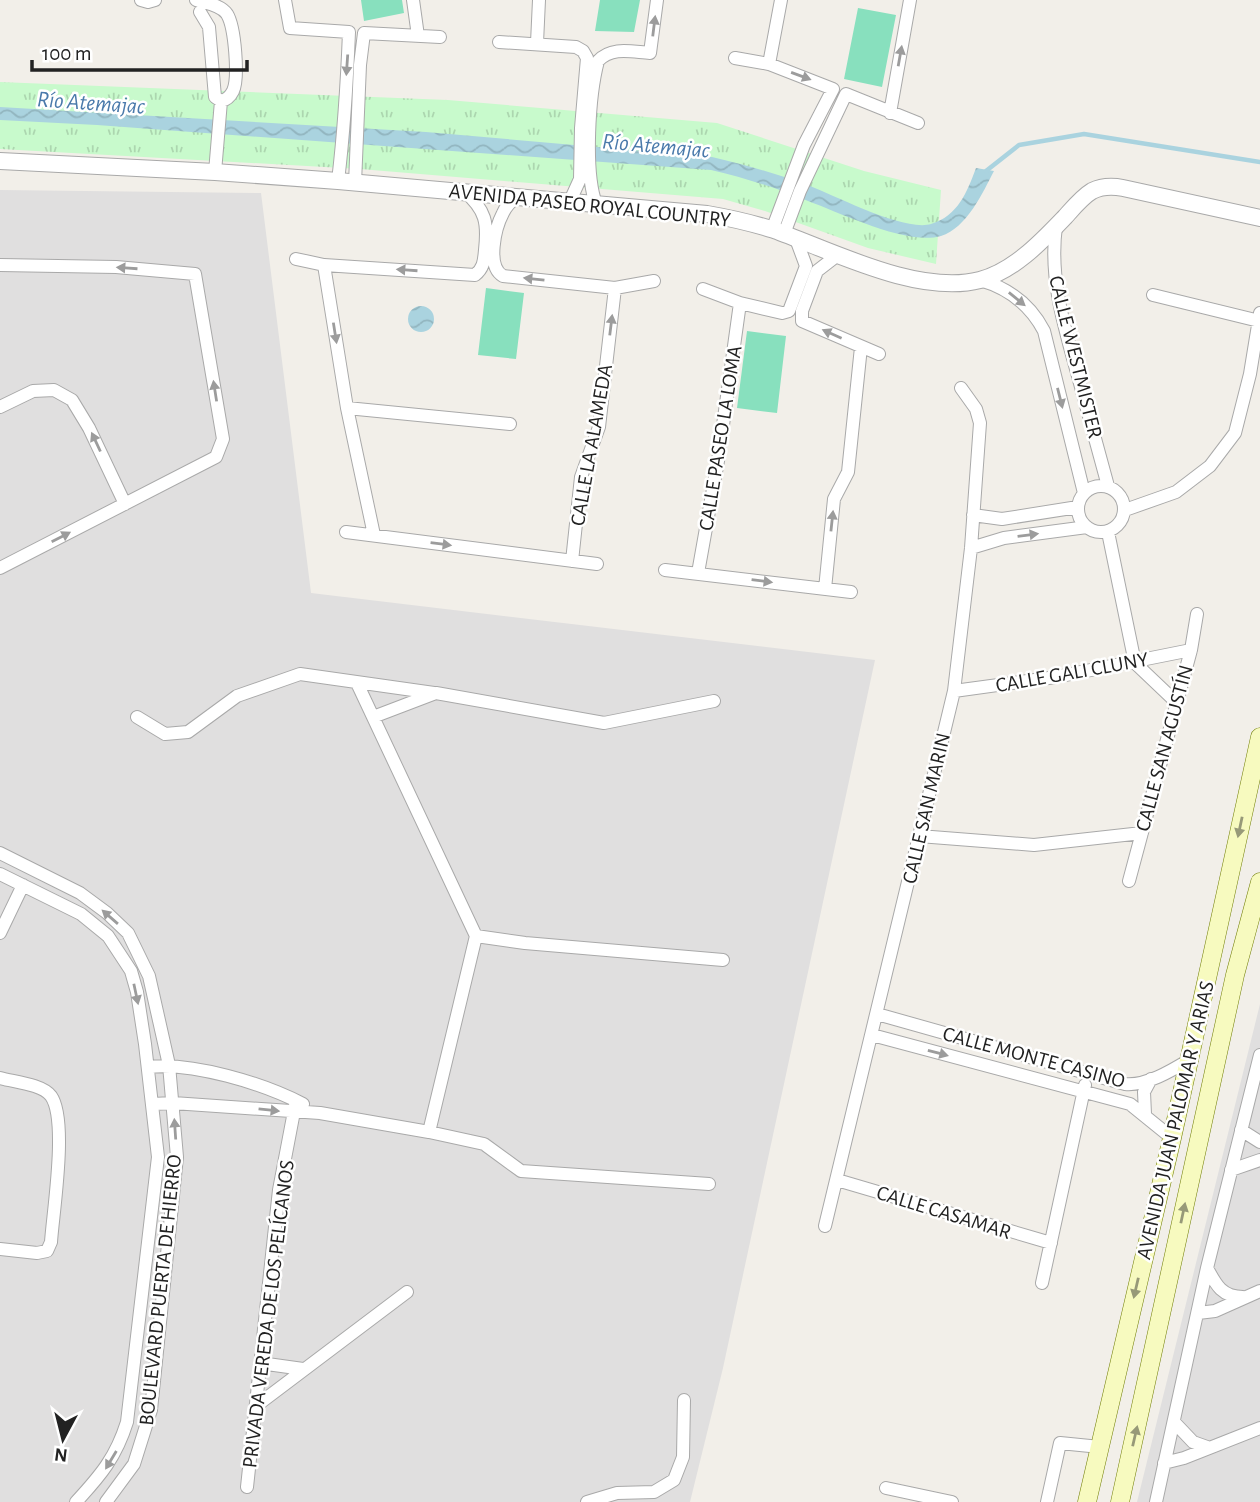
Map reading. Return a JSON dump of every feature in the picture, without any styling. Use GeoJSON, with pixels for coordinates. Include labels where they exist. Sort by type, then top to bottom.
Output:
{"type":"FeatureCollection","features":[{"type":"Feature","properties":{"kind":"main road","name":"AVENIDA JUAN PALOMAR Y ARIAS"},"geometry":{"type":"LineString","coordinates":[[1087,1502],[1172,1138],[1260,737]]}},
{"type":"Feature","properties":{"kind":"main road","name":"AVENIDA JUAN PALOMAR Y ARIAS"},"geometry":{"type":"LineString","coordinates":[[1120,1502],[1235,975],[1260,882]]}},
{"type":"Feature","properties":{"kind":"street"},"geometry":{"type":"LineString","coordinates":[[141,0],[155,0]]}},
{"type":"Feature","properties":{"kind":"street"},"geometry":{"type":"LineString","coordinates":[[189,0],[227,14],[236,59],[234,90],[221,101],[216,164]]}},
{"type":"Feature","properties":{"kind":"street"},"geometry":{"type":"LineString","coordinates":[[285,0],[290,28],[349,32],[344,97],[352,110],[355,183]]}},
{"type":"Feature","properties":{"kind":"street"},"geometry":{"type":"LineString","coordinates":[[412,0],[418,36]]}},
{"type":"Feature","properties":{"kind":"street"},"geometry":{"type":"LineString","coordinates":[[537,43],[539,0]]}},
{"type":"Feature","properties":{"kind":"street"},"geometry":{"type":"LineString","coordinates":[[586,128],[598,61],[605,54],[614,51],[650,53],[657,0]]}},
{"type":"Feature","properties":{"kind":"street"},"geometry":{"type":"LineString","coordinates":[[769,64],[781,0]]}},
{"type":"Feature","properties":{"kind":"street"},"geometry":{"type":"LineString","coordinates":[[890,113],[910,0]]}},
{"type":"Feature","properties":{"kind":"street"},"geometry":{"type":"LineString","coordinates":[[202,5],[208,87],[221,101]]}},
{"type":"Feature","properties":{"kind":"street"},"geometry":{"type":"LineString","coordinates":[[338,181],[364,33],[440,37]]}},
{"type":"Feature","properties":{"kind":"street"},"geometry":{"type":"LineString","coordinates":[[499,42],[576,47],[583,51],[587,58],[586,179],[596,204]]}},
{"type":"Feature","properties":{"kind":"street"},"geometry":{"type":"LineString","coordinates":[[735,58],[769,64],[833,89],[804,145],[802,172]]}},
{"type":"Feature","properties":{"kind":"street"},"geometry":{"type":"LineString","coordinates":[[703,289],[740,303],[782,313],[789,311],[806,266],[784,234],[785,215],[802,172],[846,94],[918,123]]}},
{"type":"Feature","properties":{"kind":"street","name":"AVENIDA PASEO ROYAL COUNTRY"},"geometry":{"type":"LineString","coordinates":[[0,161],[216,164],[355,183],[707,214],[784,234],[904,276],[935,282],[980,280],[1018,260],[1085,196],[1105,187],[1123,188],[1260,218]]}},
{"type":"Feature","properties":{"kind":"street"},"geometry":{"type":"LineString","coordinates":[[570,201],[586,179]]}},
{"type":"Feature","properties":{"kind":"street"},"geometry":{"type":"LineString","coordinates":[[296,259],[324,265],[475,275],[482,267],[487,229],[481,209],[464,191]]}},
{"type":"Feature","properties":{"kind":"street"},"geometry":{"type":"LineString","coordinates":[[517,196],[505,208],[498,223],[494,261],[498,273],[503,276],[615,288],[654,281]]}},
{"type":"Feature","properties":{"kind":"street","name":"CALLE WESTMISTER"},"geometry":{"type":"LineString","coordinates":[[1056,226],[1053,247],[1060,310],[1108,486]]}},
{"type":"Feature","properties":{"kind":"street"},"geometry":{"type":"LineString","coordinates":[[839,254],[817,271],[801,317],[802,321],[879,354]]}},
{"type":"Feature","properties":{"kind":"street"},"geometry":{"type":"LineString","coordinates":[[0,265],[116,267],[195,274],[223,439],[216,457],[0,568]]}},
{"type":"Feature","properties":{"kind":"street"},"geometry":{"type":"LineString","coordinates":[[324,265],[347,408],[374,536]]}},
{"type":"Feature","properties":{"kind":"street","name":"CALLE WESTMISTER"},"geometry":{"type":"LineString","coordinates":[[980,280],[1006,290],[1028,308],[1044,331],[1084,493]]}},
{"type":"Feature","properties":{"kind":"street","name":"CALLE LA ALAMEDA"},"geometry":{"type":"LineString","coordinates":[[572,561],[581,477],[599,427],[615,288]]}},
{"type":"Feature","properties":{"kind":"street"},"geometry":{"type":"LineString","coordinates":[[1125,510],[1176,492],[1210,466],[1235,433],[1250,374],[1259,317],[1153,295]]}},
{"type":"Feature","properties":{"kind":"street","name":"CALLE PASEO LA LOMA"},"geometry":{"type":"LineString","coordinates":[[698,573],[718,461],[740,303]]}},
{"type":"Feature","properties":{"kind":"street"},"geometry":{"type":"LineString","coordinates":[[1037,318],[1060,310]]}},
{"type":"Feature","properties":{"kind":"street"},"geometry":{"type":"LineString","coordinates":[[825,589],[834,499],[848,472],[861,347]]}},
{"type":"Feature","properties":{"kind":"street","name":"CALLE SAN MARIN"},"geometry":{"type":"LineString","coordinates":[[825,1226],[954,691],[971,548],[980,423],[976,409],[961,388]]}},
{"type":"Feature","properties":{"kind":"street"},"geometry":{"type":"LineString","coordinates":[[0,407],[33,391],[54,390],[72,400],[89,428],[125,504]]}},
{"type":"Feature","properties":{"kind":"street"},"geometry":{"type":"LineString","coordinates":[[347,408],[510,424]]}},
{"type":"Feature","properties":{"kind":"street"},"geometry":{"type":"LineString","coordinates":[[1095,486],[1108,486],[1121,495],[1125,510],[1120,524],[1108,532],[1093,531],[1081,521],[1078,507],[1084,493],[1095,486]]}},
{"type":"Feature","properties":{"kind":"street"},"geometry":{"type":"LineString","coordinates":[[974,515],[1002,519],[1078,507]]}},
{"type":"Feature","properties":{"kind":"street"},"geometry":{"type":"LineString","coordinates":[[1002,519],[1004,538]]}},
{"type":"Feature","properties":{"kind":"street"},"geometry":{"type":"LineString","coordinates":[[971,548],[1004,538],[1087,527]]}},
{"type":"Feature","properties":{"kind":"street"},"geometry":{"type":"LineString","coordinates":[[346,532],[597,564]]}},
{"type":"Feature","properties":{"kind":"street"},"geometry":{"type":"LineString","coordinates":[[1108,532],[1135,663],[1177,702]]}},
{"type":"Feature","properties":{"kind":"street"},"geometry":{"type":"LineString","coordinates":[[664,570],[851,592]]}},
{"type":"Feature","properties":{"kind":"street","name":"CALLE SAN AGUSTÍN"},"geometry":{"type":"LineString","coordinates":[[1129,881],[1191,650],[1197,614]]}},
{"type":"Feature","properties":{"kind":"street","name":"CALLE GALI CLUNY"},"geometry":{"type":"LineString","coordinates":[[954,691],[1056,677],[1191,650]]}},
{"type":"Feature","properties":{"kind":"street"},"geometry":{"type":"LineString","coordinates":[[137,717],[165,734],[188,732],[237,696],[300,674],[436,693],[604,723],[714,701]]}},
{"type":"Feature","properties":{"kind":"street"},"geometry":{"type":"LineString","coordinates":[[357,683],[476,936],[429,1132]]}},
{"type":"Feature","properties":{"kind":"street"},"geometry":{"type":"LineString","coordinates":[[373,717],[436,693]]}},
{"type":"Feature","properties":{"kind":"street"},"geometry":{"type":"LineString","coordinates":[[919,836],[1034,845],[1142,833]]}},
{"type":"Feature","properties":{"kind":"street","name":"BOULEVARD PUERTA DE HIERRO"},"geometry":{"type":"LineString","coordinates":[[0,853],[80,893],[128,933],[149,976],[169,1065],[177,1157],[151,1410],[134,1464],[106,1502]]}},
{"type":"Feature","properties":{"kind":"street","name":"BOULEVARD PUERTA DE HIERRO"},"geometry":{"type":"LineString","coordinates":[[0,874],[81,914],[108,936],[131,971],[134,981],[153,1104],[158,1157],[127,1422],[121,1444],[109,1465],[76,1502]]}},
{"type":"Feature","properties":{"kind":"street"},"geometry":{"type":"LineString","coordinates":[[0,933],[23,885]]}},
{"type":"Feature","properties":{"kind":"street"},"geometry":{"type":"LineString","coordinates":[[1235,975],[1260,916]]}},
{"type":"Feature","properties":{"kind":"street"},"geometry":{"type":"LineString","coordinates":[[476,936],[525,943],[723,960]]}},
{"type":"Feature","properties":{"kind":"street","name":"CALLE MONTE CASINO"},"geometry":{"type":"LineString","coordinates":[[877,1014],[1132,1084],[1151,1079],[1189,1060]]}},
{"type":"Feature","properties":{"kind":"street","name":"CALLE MONTE CASINO"},"geometry":{"type":"LineString","coordinates":[[872,1035],[1130,1104],[1172,1138]]}},
{"type":"Feature","properties":{"kind":"street"},"geometry":{"type":"LineString","coordinates":[[1156,1502],[1207,1268],[1260,1055]]}},
{"type":"Feature","properties":{"kind":"street"},"geometry":{"type":"LineString","coordinates":[[148,1067],[169,1065],[231,1077],[296,1107],[484,1144],[521,1171],[709,1184]]}},
{"type":"Feature","properties":{"kind":"street"},"geometry":{"type":"LineString","coordinates":[[1042,1283],[1088,1074]]}},
{"type":"Feature","properties":{"kind":"street"},"geometry":{"type":"LineString","coordinates":[[0,1078],[41,1089],[51,1096],[60,1139],[51,1242],[47,1251],[37,1253],[0,1249]]}},
{"type":"Feature","properties":{"kind":"street"},"geometry":{"type":"LineString","coordinates":[[1145,1114],[1144,1092],[1151,1079]]}},
{"type":"Feature","properties":{"kind":"street"},"geometry":{"type":"LineString","coordinates":[[153,1104],[296,1107]]}},
{"type":"Feature","properties":{"kind":"street","name":"PRIVADA VEREDA DE LOS PELÍCANOS"},"geometry":{"type":"LineString","coordinates":[[247,1487],[279,1190],[296,1107]]}},
{"type":"Feature","properties":{"kind":"street"},"geometry":{"type":"LineString","coordinates":[[1241,1130],[1260,1142]]}},
{"type":"Feature","properties":{"kind":"street"},"geometry":{"type":"LineString","coordinates":[[1231,1170],[1260,1160]]}},
{"type":"Feature","properties":{"kind":"street","name":"CALLE CASAMAR"},"geometry":{"type":"LineString","coordinates":[[837,1180],[1051,1243]]}},
{"type":"Feature","properties":{"kind":"street"},"geometry":{"type":"LineString","coordinates":[[1207,1268],[1219,1290],[1232,1297],[1247,1297]]}},
{"type":"Feature","properties":{"kind":"street"},"geometry":{"type":"LineString","coordinates":[[1198,1313],[1215,1311],[1260,1291]]}},
{"type":"Feature","properties":{"kind":"street"},"geometry":{"type":"LineString","coordinates":[[256,1406],[407,1292]]}},
{"type":"Feature","properties":{"kind":"street"},"geometry":{"type":"LineString","coordinates":[[260,1363],[303,1369]]}},
{"type":"Feature","properties":{"kind":"street"},"geometry":{"type":"LineString","coordinates":[[587,1502],[617,1493],[654,1492],[674,1480],[683,1457],[684,1400]]}},
{"type":"Feature","properties":{"kind":"street"},"geometry":{"type":"LineString","coordinates":[[1174,1422],[1193,1442],[1207,1447]]}},
{"type":"Feature","properties":{"kind":"street"},"geometry":{"type":"LineString","coordinates":[[1164,1463],[1184,1458],[1260,1428]]}},
{"type":"Feature","properties":{"kind":"street"},"geometry":{"type":"LineString","coordinates":[[1047,1502],[1060,1443],[1100,1447]]}},
{"type":"Feature","properties":{"kind":"street"},"geometry":{"type":"LineString","coordinates":[[886,1488],[952,1502]]}},
{"type":"Feature","properties":{"kind":"shaded area"},"geometry":{"type":"Polygon","coordinates":[[[0,190],[261,193],[311,593],[875,660],[723,1368],[690,1502],[0,1502],[0,190]]]}},
{"type":"Feature","properties":{"kind":"shaded area"},"geometry":{"type":"Polygon","coordinates":[[[1260,1004],[1260,1502],[1137,1502],[1260,1004]]]}},
{"type":"Feature","properties":{"kind":"green space"},"geometry":{"type":"Polygon","coordinates":[[[361,0],[402,0],[404,13],[364,21],[361,0]]]}},
{"type":"Feature","properties":{"kind":"green space"},"geometry":{"type":"Polygon","coordinates":[[[600,0],[640,0],[634,32],[595,31],[600,0]]]}},
{"type":"Feature","properties":{"kind":"green space"},"geometry":{"type":"Polygon","coordinates":[[[858,8],[896,15],[882,87],[844,79],[858,8]]]}},
{"type":"Feature","properties":{"kind":"green space"},"geometry":{"type":"Polygon","coordinates":[[[0,82],[448,100],[717,123],[864,171],[941,190],[936,264],[868,248],[723,199],[360,169],[0,149],[0,82]]]}},
{"type":"Feature","properties":{"kind":"green space"},"geometry":{"type":"Polygon","coordinates":[[[486,288],[524,293],[516,359],[478,355],[486,288]]]}},
{"type":"Feature","properties":{"kind":"green space"},"geometry":{"type":"Polygon","coordinates":[[[747,331],[786,336],[777,413],[737,408],[747,331]]]}},
{"type":"Feature","properties":{"kind":"water"},"geometry":{"type":"Polygon","coordinates":[[[0,107],[426,132],[712,157],[786,178],[888,218],[919,225],[940,220],[955,209],[976,168],[994,171],[973,208],[959,225],[941,236],[927,238],[874,227],[773,188],[711,170],[0,120],[0,107]]]}},
{"type":"Feature","properties":{"kind":"water"},"geometry":{"type":"Polygon","coordinates":[[[421,306],[430,310],[434,319],[430,328],[421,332],[412,328],[408,319],[412,310],[421,306]]]}},
{"type":"Feature","properties":{"kind":"waterway","name":"Río Atemajac"},"geometry":{"type":"LineString","coordinates":[[986,171],[1019,145],[1084,134],[1260,162]]}}]}
